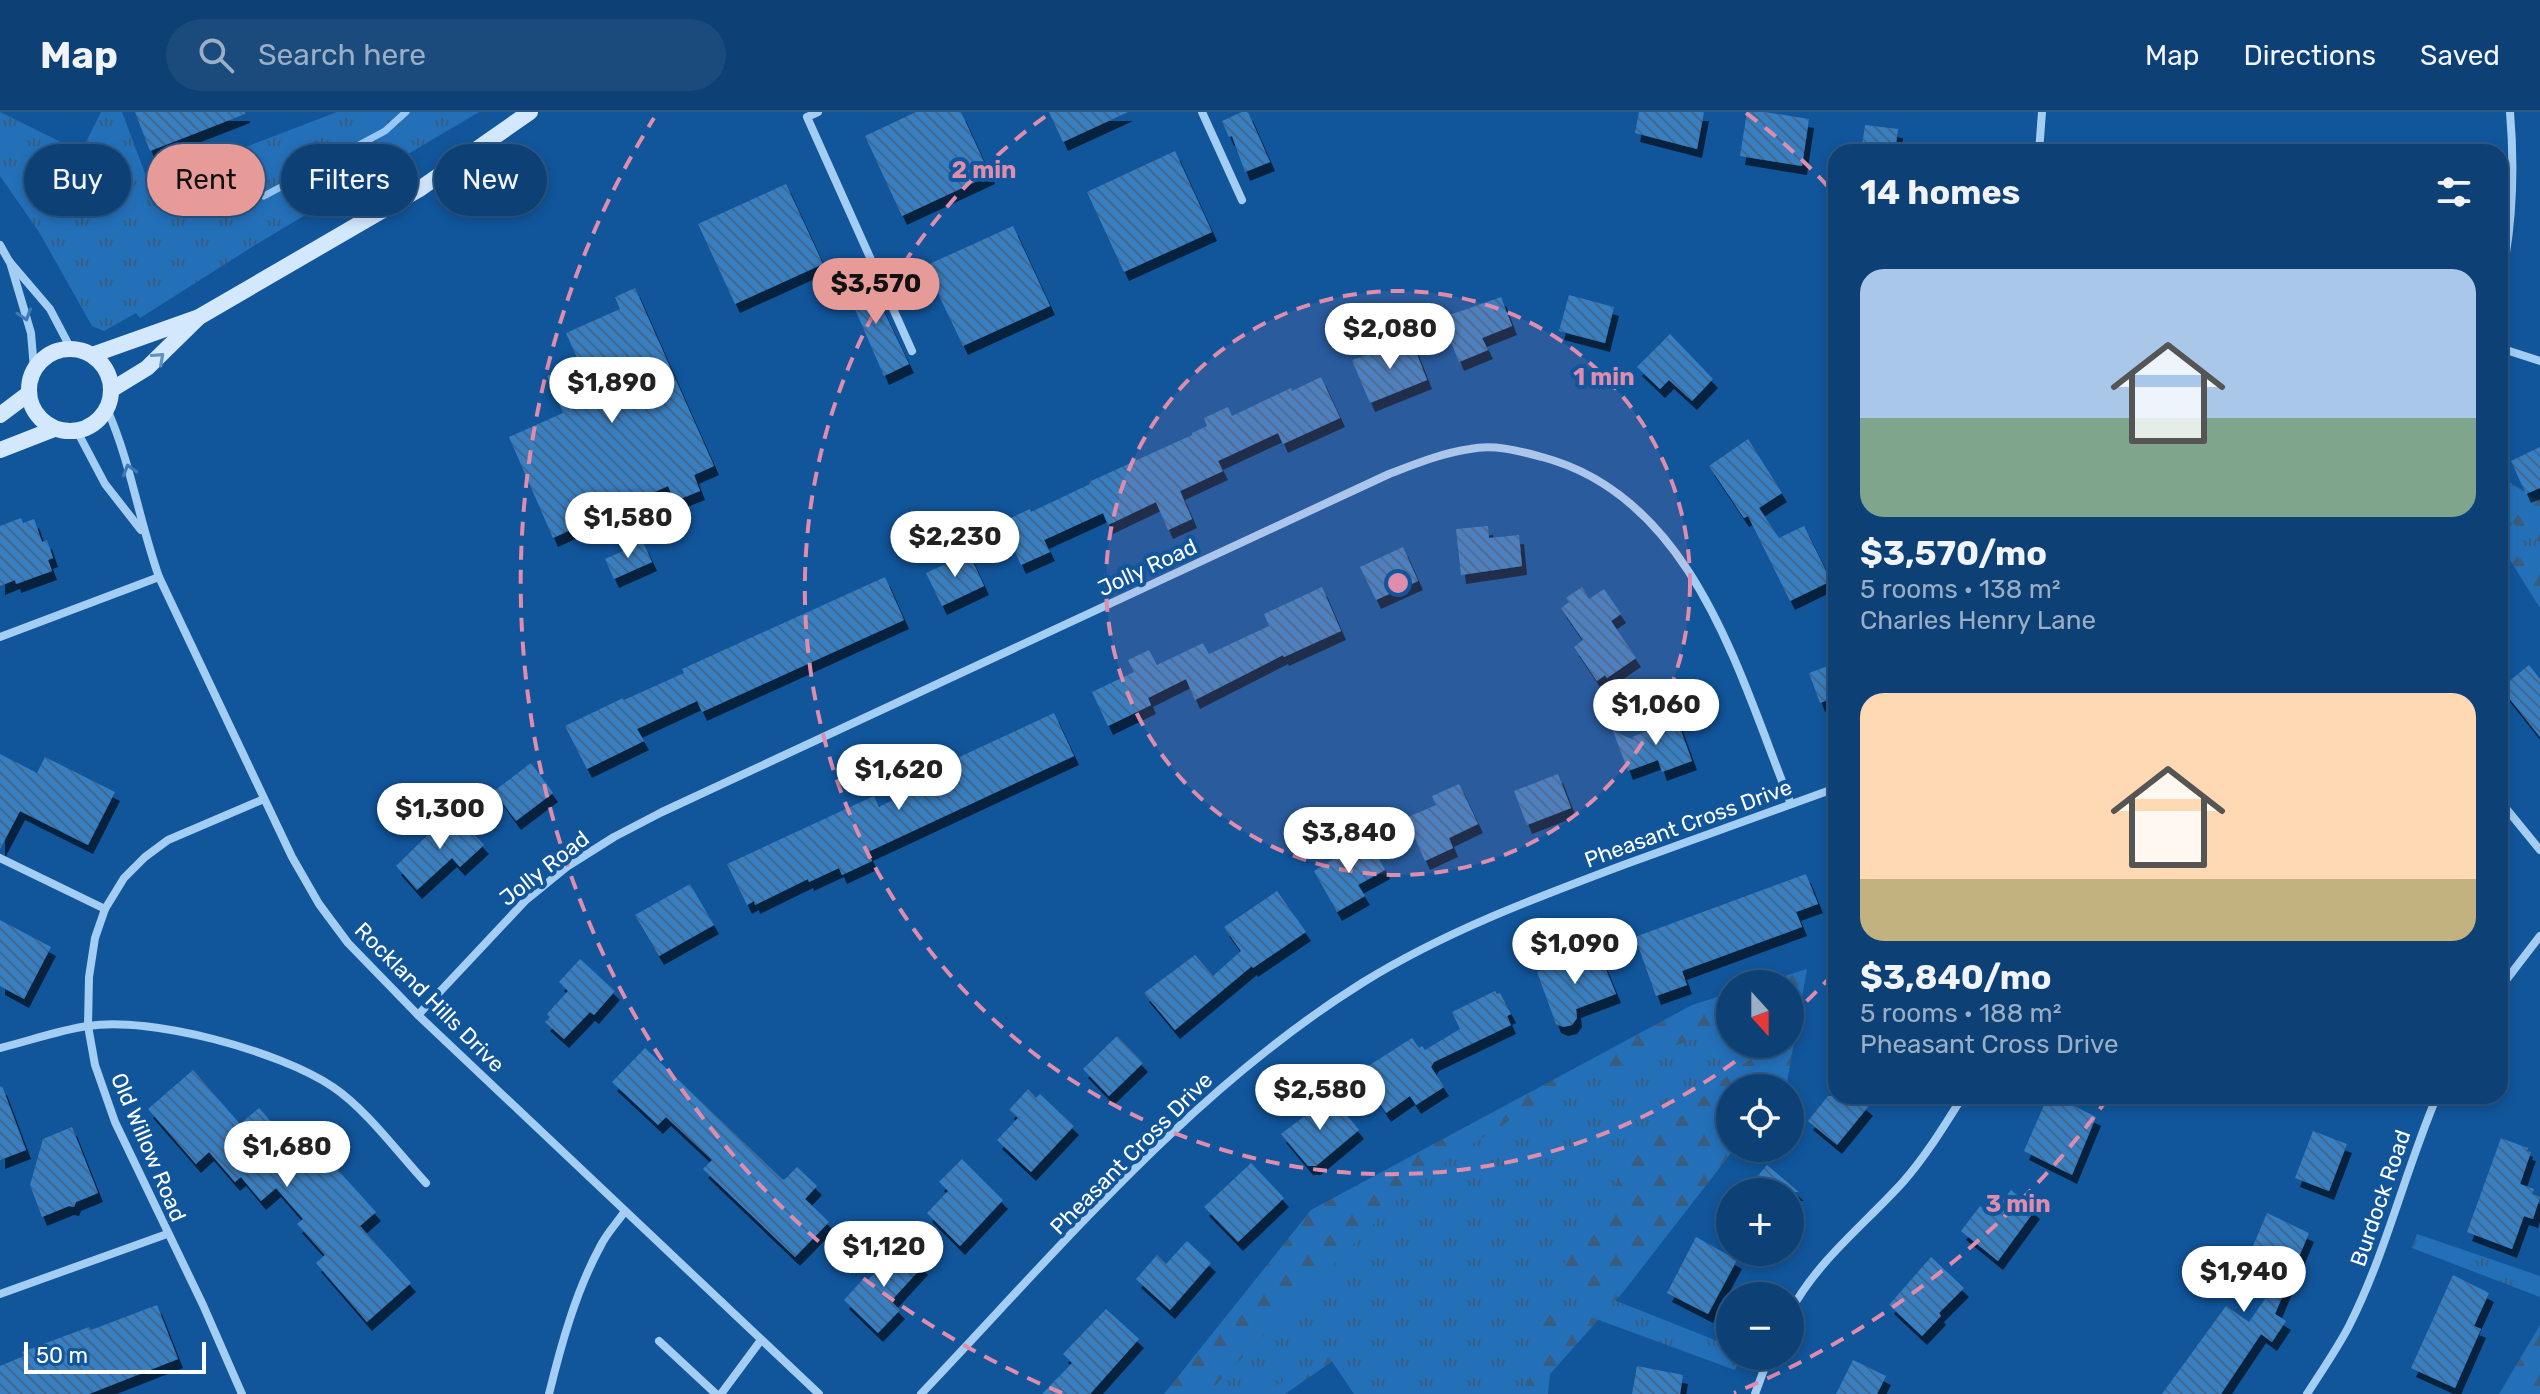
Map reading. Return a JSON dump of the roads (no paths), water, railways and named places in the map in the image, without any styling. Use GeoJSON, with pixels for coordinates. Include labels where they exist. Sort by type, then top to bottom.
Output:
{"type":"FeatureCollection","features":[{"type":"Feature","properties":{"kind":"street"},"geometry":{"type":"LineString","coordinates":[[92,355],[199,317],[421,188],[530,112]]}},
{"type":"Feature","properties":{"kind":"street"},"geometry":{"type":"LineString","coordinates":[[818,112],[807,117],[912,351]]}},
{"type":"Feature","properties":{"kind":"street"},"geometry":{"type":"LineString","coordinates":[[1202,112],[1242,200]]}},
{"type":"Feature","properties":{"kind":"street"},"geometry":{"type":"LineString","coordinates":[[2040,144],[2042,112]]}},
{"type":"Feature","properties":{"kind":"street"},"geometry":{"type":"LineString","coordinates":[[2508,250],[2513,196],[2510,112]]}},
{"type":"Feature","properties":{"kind":"street"},"geometry":{"type":"LineString","coordinates":[[0,245],[9,261],[50,309],[71,349]]}},
{"type":"Feature","properties":{"kind":"street"},"geometry":{"type":"LineString","coordinates":[[9,261],[31,333],[34,369],[28,394],[34,411],[54,429]]}},
{"type":"Feature","properties":{"kind":"street"},"geometry":{"type":"LineString","coordinates":[[111,390],[147,368],[199,317]]}},
{"type":"Feature","properties":{"kind":"street"},"geometry":{"type":"LineString","coordinates":[[0,450],[54,429],[77,431],[95,423],[107,409],[111,390],[106,370],[92,355],[71,349],[53,352],[34,369]]}},
{"type":"Feature","properties":{"kind":"street"},"geometry":{"type":"LineString","coordinates":[[2508,351],[2540,361]]}},
{"type":"Feature","properties":{"kind":"street"},"geometry":{"type":"LineString","coordinates":[[0,415],[28,394]]}},
{"type":"Feature","properties":{"kind":"street","name":"Rockland Hills Drive"},"geometry":{"type":"LineString","coordinates":[[107,409],[131,471],[144,534],[159,577],[292,857],[319,904],[348,943],[418,1015],[819,1394]]}},
{"type":"Feature","properties":{"kind":"street","name":"Rockland Hills Drive"},"geometry":{"type":"LineString","coordinates":[[77,431],[105,484],[144,534]]}},
{"type":"Feature","properties":{"kind":"street","name":"Jolly Road"},"geometry":{"type":"LineString","coordinates":[[418,1015],[525,901],[568,866],[614,837],[1389,474],[1432,457],[1473,448],[1510,448],[1561,462],[1603,480],[1636,506],[1670,545],[1700,588],[1724,637],[1791,804]]}},
{"type":"Feature","properties":{"kind":"street"},"geometry":{"type":"LineString","coordinates":[[0,637],[159,577]]}},
{"type":"Feature","properties":{"kind":"street","name":"Pheasant Cross Drive"},"geometry":{"type":"LineString","coordinates":[[921,1394],[1155,1149],[1248,1064],[1311,1016],[1418,951],[1478,921],[1828,791]]}},
{"type":"Feature","properties":{"kind":"street","name":"Old Willow Road"},"geometry":{"type":"LineString","coordinates":[[242,1394],[115,1122],[95,1065],[88,1026],[89,977],[95,938],[105,909],[124,878],[168,840],[264,799]]}},
{"type":"Feature","properties":{"kind":"street"},"geometry":{"type":"LineString","coordinates":[[2508,811],[2540,850]]}},
{"type":"Feature","properties":{"kind":"street"},"geometry":{"type":"LineString","coordinates":[[0,858],[105,909]]}},
{"type":"Feature","properties":{"kind":"street"},"geometry":{"type":"LineString","coordinates":[[2508,978],[2540,936]]}},
{"type":"Feature","properties":{"kind":"street"},"geometry":{"type":"LineString","coordinates":[[0,1048],[88,1026],[125,1024],[161,1027],[266,1055],[334,1087],[426,1183]]}},
{"type":"Feature","properties":{"kind":"street"},"geometry":{"type":"LineString","coordinates":[[1804,1291],[1825,1260],[1904,1181],[1958,1104]]}},
{"type":"Feature","properties":{"kind":"street","name":"Burdock Road"},"geometry":{"type":"LineString","coordinates":[[2307,1394],[2348,1328],[2372,1276],[2434,1104]]}},
{"type":"Feature","properties":{"kind":"street"},"geometry":{"type":"LineString","coordinates":[[549,1394],[557,1361],[588,1272],[601,1244],[625,1211]]}},
{"type":"Feature","properties":{"kind":"street"},"geometry":{"type":"LineString","coordinates":[[0,1294],[167,1234]]}},
{"type":"Feature","properties":{"kind":"street"},"geometry":{"type":"LineString","coordinates":[[659,1341],[718,1394],[761,1340]]}},
{"type":"Feature","properties":{"kind":"street"},"geometry":{"type":"LineString","coordinates":[[1755,1394],[1764,1370]]}},
{"type":"Feature","properties":{"kind":"waterway"},"geometry":{"type":"LineString","coordinates":[[265,195],[385,131],[406,112]]}}]}
